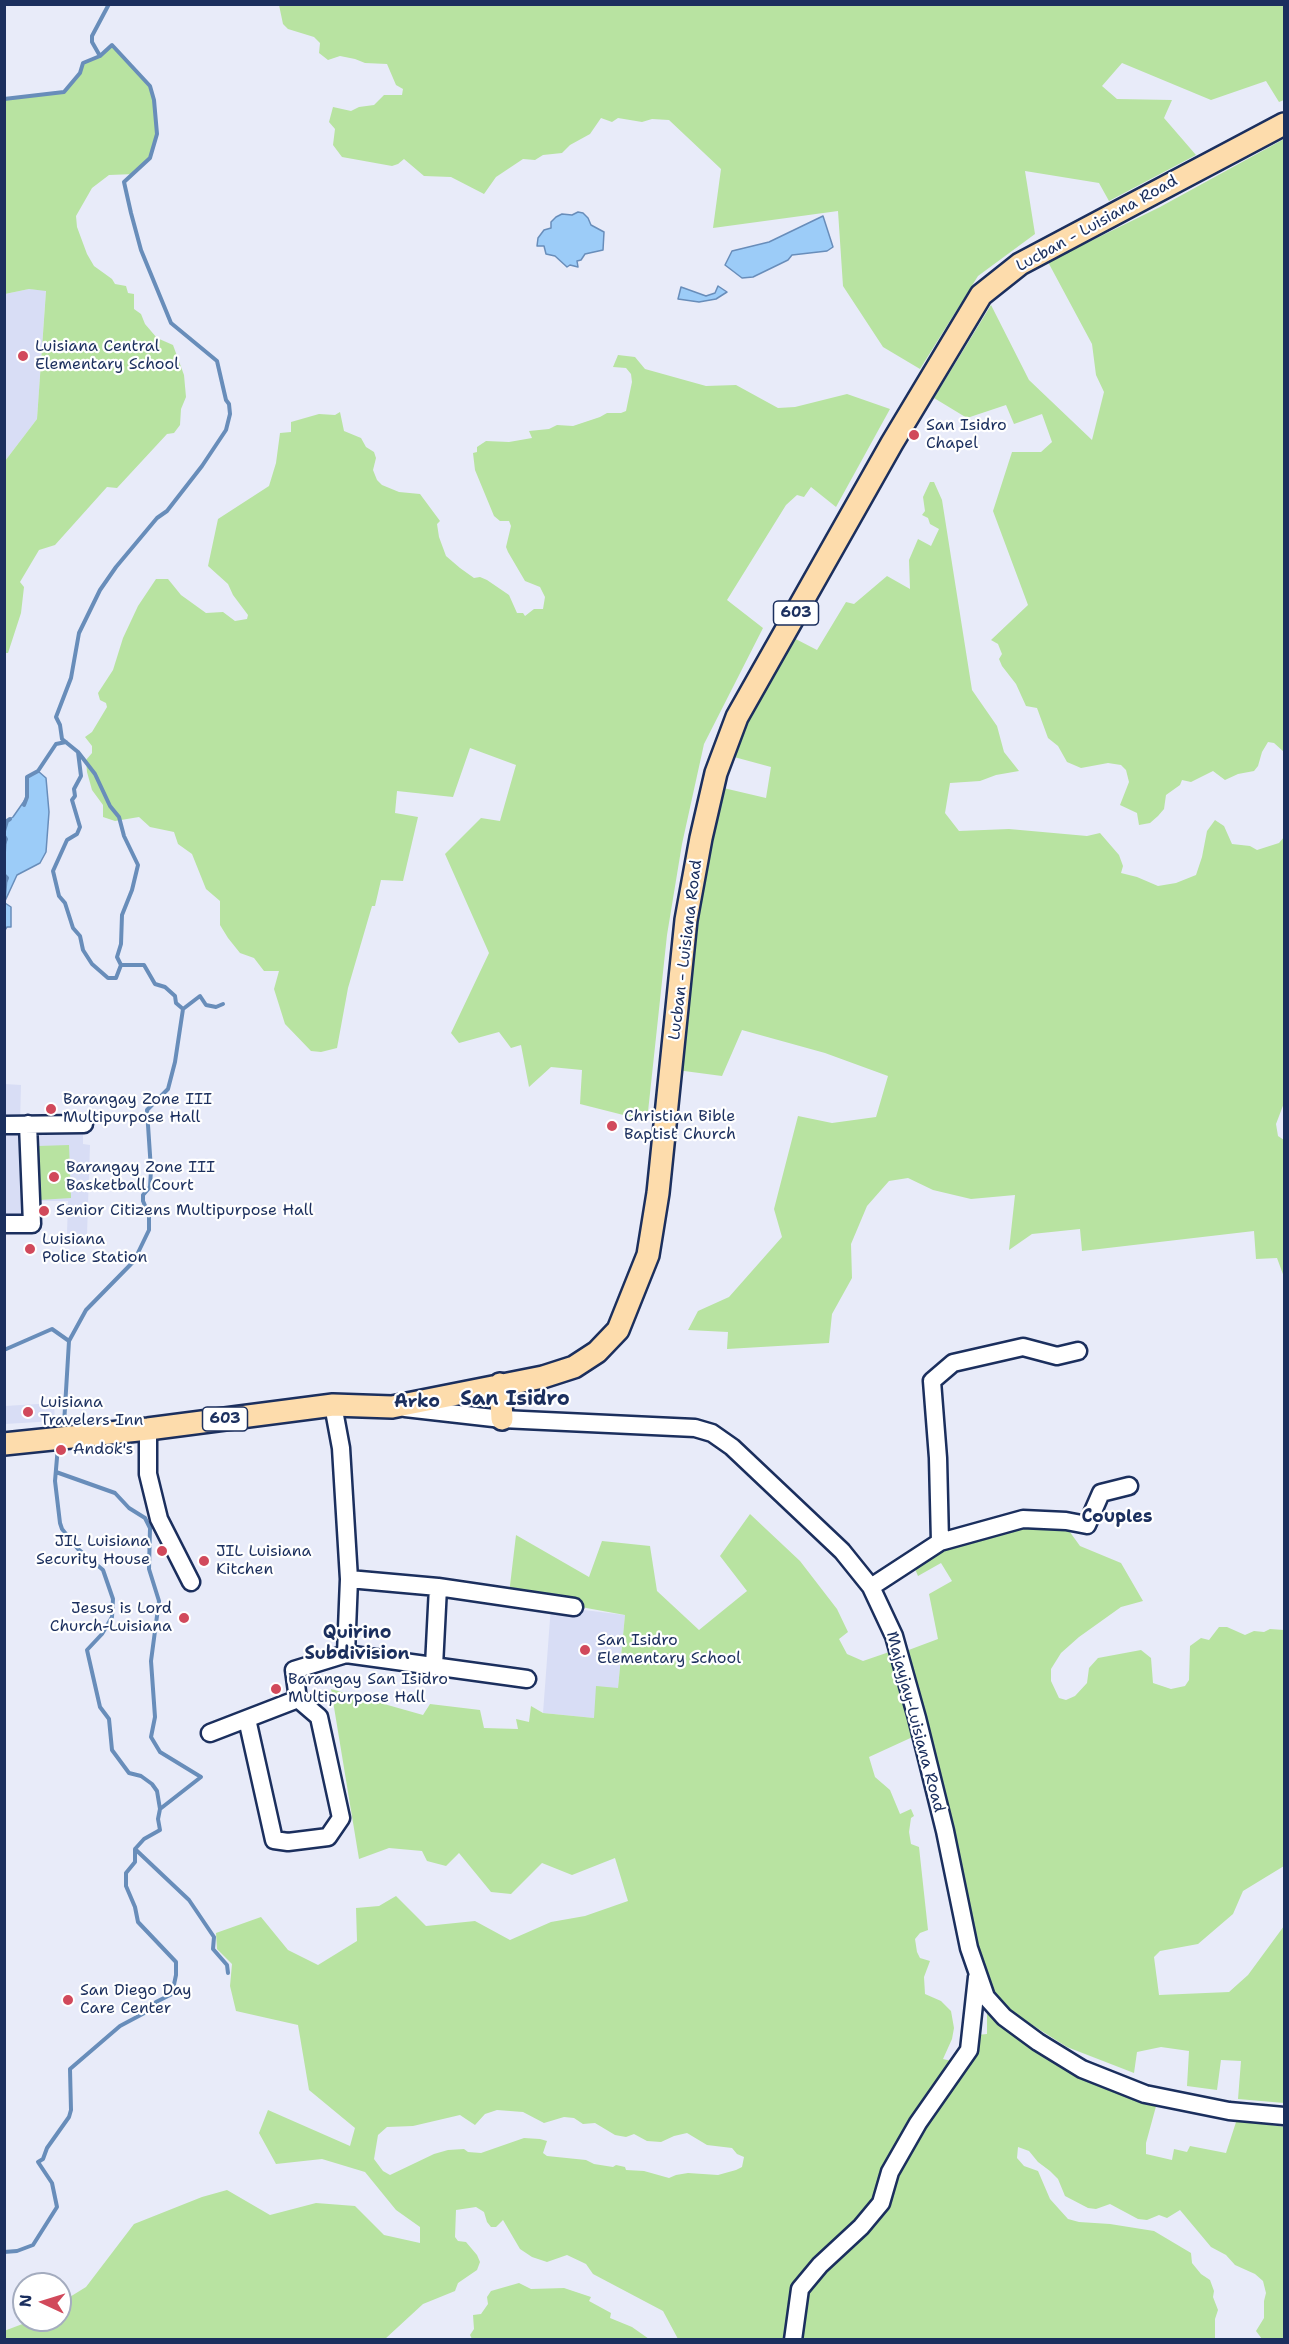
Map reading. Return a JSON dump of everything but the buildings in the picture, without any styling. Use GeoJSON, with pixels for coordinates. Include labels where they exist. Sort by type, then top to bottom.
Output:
{"type":"FeatureCollection","features":[{"type":"Feature","properties":{"kind":"main road","name":"Lucban - Luisiana Road"},"geometry":{"type":"LineString","coordinates":[[500,1384],[543,1377],[574,1367],[597,1352],[618,1330],[631,1301],[648,1254],[656,1203],[686,921],[716,773],[737,717],[886,453],[981,295],[1020,264],[1284,124]]}},
{"type":"Feature","properties":{"kind":"main road","name":"603"},"geometry":{"type":"LineString","coordinates":[[4,1444],[148,1429],[333,1405],[392,1407],[500,1384]]}},
{"type":"Feature","properties":{"kind":"main road"},"geometry":{"type":"LineString","coordinates":[[500,1384],[502,1419]]}},
{"type":"Feature","properties":{"kind":"street"},"geometry":{"type":"LineString","coordinates":[[4,1224],[32,1224],[28,1124]]}},
{"type":"Feature","properties":{"kind":"street"},"geometry":{"type":"LineString","coordinates":[[4,1125],[84,1124]]}},
{"type":"Feature","properties":{"kind":"street"},"geometry":{"type":"LineString","coordinates":[[940,1542],[938,1458],[932,1380],[953,1363],[1023,1347],[1057,1356],[1078,1351]]}},
{"type":"Feature","properties":{"kind":"street"},"geometry":{"type":"LineString","coordinates":[[333,1405],[341,1448],[349,1579],[346,1654]]}},
{"type":"Feature","properties":{"kind":"street","name":"Majayjay-Luisiana Road"},"geometry":{"type":"LineString","coordinates":[[392,1407],[502,1419],[695,1428],[712,1432],[732,1447],[842,1551],[871,1587],[894,1636],[945,1831],[969,1948],[986,1997],[1004,2017],[1038,2042],[1082,2069],[1145,2094],[1229,2111],[1284,2116]]}},
{"type":"Feature","properties":{"kind":"street"},"geometry":{"type":"LineString","coordinates":[[148,1429],[148,1474],[159,1519],[191,1582]]}},
{"type":"Feature","properties":{"kind":"street"},"geometry":{"type":"LineString","coordinates":[[871,1587],[940,1542],[1023,1520],[1066,1521],[1087,1525],[1101,1493],[1129,1486]]}},
{"type":"Feature","properties":{"kind":"street"},"geometry":{"type":"LineString","coordinates":[[349,1579],[438,1587],[574,1607]]}},
{"type":"Feature","properties":{"kind":"street"},"geometry":{"type":"LineString","coordinates":[[434,1666],[438,1587]]}},
{"type":"Feature","properties":{"kind":"street"},"geometry":{"type":"LineString","coordinates":[[247,1719],[274,1840],[288,1842],[328,1837],[341,1818],[339,1807],[319,1717],[298,1699],[294,1670],[346,1654],[527,1678]]}},
{"type":"Feature","properties":{"kind":"street"},"geometry":{"type":"LineString","coordinates":[[210,1733],[298,1699]]}},
{"type":"Feature","properties":{"kind":"street"},"geometry":{"type":"LineString","coordinates":[[793,2340],[800,2289],[820,2265],[861,2227],[881,2203],[890,2172],[918,2122],[969,2050],[978,1973]]}},
{"type":"Feature","properties":{"kind":"shaded area","name":"Luisiana Central Elementary School"},"geometry":{"type":"Polygon","coordinates":[[[29,289],[46,290],[37,419],[5,461],[5,294],[29,289]]]}},
{"type":"Feature","properties":{"kind":"shaded area"},"geometry":{"type":"Polygon","coordinates":[[[5,1084],[21,1085],[20,1123],[83,1126],[83,1144],[90,1145],[87,1235],[67,1234],[68,1201],[30,1201],[31,1220],[5,1220],[5,1084]]]}},
{"type":"Feature","properties":{"kind":"shaded area"},"geometry":{"type":"Polygon","coordinates":[[[54,1403],[55,1421],[5,1424],[5,1406],[54,1403]]]}},
{"type":"Feature","properties":{"kind":"shaded area","name":"San Isidro Elementary School"},"geometry":{"type":"Polygon","coordinates":[[[551,1606],[625,1615],[618,1688],[594,1718],[543,1713],[551,1606]]]}},
{"type":"Feature","properties":{"kind":"green space"},"geometry":{"type":"Polygon","coordinates":[[[279,5],[1284,5],[1284,100],[1279,102],[1266,81],[1211,100],[1122,63],[1102,86],[1117,99],[1172,100],[1164,118],[1196,155],[1109,201],[1099,183],[1025,171],[1035,234],[978,276],[920,369],[883,347],[843,286],[838,211],[713,228],[721,169],[669,120],[652,119],[642,122],[618,118],[612,122],[601,118],[590,134],[570,145],[562,153],[543,155],[535,160],[523,159],[496,177],[484,194],[451,177],[424,176],[404,159],[392,166],[342,157],[333,145],[335,129],[329,122],[333,107],[351,111],[359,107],[374,105],[384,95],[402,95],[403,89],[396,85],[387,64],[365,63],[340,56],[328,60],[319,53],[320,43],[314,37],[288,29],[283,24],[279,5]]]}},
{"type":"Feature","properties":{"kind":"green space"},"geometry":{"type":"Polygon","coordinates":[[[112,45],[150,86],[154,100],[157,134],[150,158],[135,174],[109,175],[92,188],[76,216],[77,227],[94,266],[112,279],[115,284],[126,286],[128,293],[134,294],[134,309],[141,314],[145,324],[157,338],[173,345],[184,375],[186,397],[181,409],[180,425],[174,433],[167,434],[117,488],[107,487],[55,545],[39,550],[20,582],[24,587],[21,613],[8,653],[5,653],[5,461],[37,419],[46,291],[29,289],[5,294],[5,99],[64,92],[80,73],[83,63],[100,56],[112,45]]]}},
{"type":"Feature","properties":{"kind":"green space"},"geometry":{"type":"Polygon","coordinates":[[[1284,139],[1284,752],[1274,743],[1268,742],[1254,771],[1238,774],[1225,780],[1213,771],[1191,782],[1182,780],[1180,785],[1166,795],[1164,809],[1158,816],[1150,823],[1139,825],[1137,813],[1120,805],[1129,782],[1126,770],[1121,765],[1108,763],[1081,768],[1067,762],[1058,746],[1048,738],[1037,708],[1026,706],[1016,684],[1002,666],[999,659],[1002,654],[998,644],[991,640],[1028,605],[993,511],[1012,452],[1041,452],[1052,442],[1042,414],[1014,424],[1006,405],[967,418],[934,398],[991,305],[1029,380],[1092,440],[1104,392],[1096,375],[1092,344],[1048,262],[1160,207],[1284,139]]]}},
{"type":"Feature","properties":{"kind":"green space"},"geometry":{"type":"Polygon","coordinates":[[[618,355],[635,357],[645,369],[706,386],[736,385],[778,408],[795,407],[847,394],[890,409],[836,507],[811,487],[804,497],[797,495],[786,505],[727,600],[763,628],[704,744],[682,844],[667,935],[647,1121],[580,1104],[582,1070],[551,1067],[529,1087],[521,1045],[511,1048],[499,1032],[459,1043],[451,1033],[489,953],[445,854],[481,818],[500,821],[516,765],[470,748],[453,797],[397,791],[395,813],[418,817],[403,881],[381,880],[375,906],[372,906],[348,988],[337,1048],[321,1052],[311,1051],[285,1024],[274,989],[279,971],[264,971],[254,958],[240,953],[228,938],[220,925],[220,901],[206,889],[192,854],[178,844],[174,832],[150,827],[139,817],[115,821],[103,817],[103,805],[92,790],[87,772],[86,760],[92,753],[92,746],[85,737],[92,732],[107,707],[106,703],[100,700],[98,693],[113,670],[123,638],[138,606],[156,579],[168,579],[181,595],[206,613],[223,612],[235,621],[247,619],[248,615],[228,584],[208,566],[218,519],[269,486],[276,463],[280,433],[291,432],[291,422],[319,414],[335,415],[340,412],[344,431],[361,438],[366,447],[374,452],[376,458],[373,470],[382,485],[399,492],[420,494],[440,521],[437,524],[439,537],[446,556],[474,578],[480,577],[487,580],[509,595],[517,613],[523,613],[525,616],[534,609],[543,609],[545,597],[540,587],[525,581],[508,552],[506,547],[511,526],[509,521],[500,521],[494,516],[475,470],[473,453],[477,452],[477,447],[486,441],[509,442],[532,438],[529,431],[549,429],[557,425],[573,426],[607,413],[626,411],[632,382],[631,374],[626,368],[613,367],[618,355]]]}},
{"type":"Feature","properties":{"kind":"green space"},"geometry":{"type":"Polygon","coordinates":[[[930,482],[934,482],[942,500],[972,690],[997,726],[1004,752],[1019,771],[996,775],[980,781],[950,783],[945,813],[959,831],[1009,829],[1087,836],[1100,833],[1119,855],[1123,866],[1121,873],[1158,886],[1176,883],[1196,875],[1207,831],[1215,820],[1224,826],[1232,844],[1250,846],[1257,850],[1279,843],[1284,837],[1284,1103],[1276,1124],[1278,1136],[1284,1140],[1284,1277],[1277,1258],[1256,1259],[1254,1231],[1082,1251],[1080,1229],[1032,1234],[1009,1250],[1015,1195],[971,1199],[933,1190],[908,1178],[889,1181],[867,1206],[851,1244],[852,1278],[832,1314],[829,1343],[727,1349],[728,1332],[688,1330],[698,1311],[729,1297],[782,1237],[774,1209],[798,1116],[832,1123],[876,1117],[888,1076],[825,1053],[742,1030],[722,1076],[669,1069],[715,786],[766,798],[771,767],[723,754],[786,634],[817,650],[846,602],[854,604],[887,576],[910,589],[909,560],[918,539],[931,546],[939,529],[930,524],[928,518],[922,515],[925,511],[923,497],[930,482]]]}},
{"type":"Feature","properties":{"kind":"green space","name":"Barangay Zone III Basketball Court"},"geometry":{"type":"Polygon","coordinates":[[[69,1145],[71,1198],[39,1200],[38,1146],[69,1145]]]}},
{"type":"Feature","properties":{"kind":"green space"},"geometry":{"type":"Polygon","coordinates":[[[491,1391],[491,1407],[425,1403],[491,1391]]]}},
{"type":"Feature","properties":{"kind":"green space"},"geometry":{"type":"Polygon","coordinates":[[[750,1514],[800,1561],[837,1609],[848,1632],[839,1639],[847,1654],[863,1661],[895,1650],[917,1735],[869,1757],[875,1777],[890,1790],[900,1814],[911,1809],[914,1816],[911,1818],[909,1832],[911,1844],[919,1847],[928,1930],[920,1933],[915,1939],[917,1952],[920,1958],[930,1961],[924,1977],[925,1994],[941,2001],[951,2011],[954,2028],[943,2059],[965,2064],[977,2035],[987,2034],[987,2003],[1006,2023],[1158,2099],[1146,2143],[1146,2154],[1172,2160],[1174,2149],[1187,2152],[1190,2146],[1226,2153],[1237,2119],[1284,2127],[1284,2339],[1262,2339],[1256,2331],[1264,2318],[1266,2293],[1263,2281],[1255,2274],[1235,2265],[1226,2255],[1211,2247],[1180,2210],[1167,2218],[1159,2215],[1147,2220],[1138,2219],[1110,2204],[1096,2209],[1088,2208],[1065,2196],[1058,2179],[1029,2151],[1018,2147],[1017,2158],[1024,2166],[1038,2171],[1050,2199],[1068,2219],[1154,2231],[1191,2253],[1192,2263],[1201,2274],[1210,2280],[1214,2291],[1213,2297],[1218,2310],[1215,2319],[1215,2339],[678,2339],[663,2311],[593,2274],[586,2264],[567,2255],[547,2262],[532,2257],[520,2249],[503,2220],[496,2227],[491,2227],[484,2212],[476,2207],[456,2210],[455,2237],[458,2241],[466,2242],[477,2255],[480,2262],[477,2270],[458,2283],[455,2291],[423,2304],[385,2339],[5,2340],[4,2331],[12,2328],[12,2332],[72,2332],[72,2296],[86,2287],[134,2224],[202,2197],[227,2190],[270,2215],[316,2203],[355,2206],[384,2235],[420,2243],[420,2227],[396,2210],[365,2172],[322,2159],[276,2164],[259,2133],[268,2110],[350,2146],[355,2128],[309,2090],[298,2025],[236,2011],[230,1986],[232,1964],[217,1949],[216,1933],[261,1917],[288,1950],[318,1965],[357,1941],[356,1908],[379,1906],[396,1896],[426,1926],[475,1921],[510,1940],[551,1922],[585,1916],[628,1901],[615,1858],[572,1875],[542,1863],[511,1894],[491,1892],[459,1853],[446,1866],[427,1861],[422,1851],[389,1848],[359,1859],[331,1689],[423,1715],[430,1704],[480,1710],[484,1728],[518,1729],[516,1719],[529,1722],[531,1706],[543,1713],[594,1718],[596,1686],[618,1688],[625,1615],[509,1594],[516,1535],[589,1577],[602,1541],[650,1546],[657,1591],[699,1630],[747,1591],[720,1556],[750,1514]],[[497,2110],[485,2114],[475,2125],[460,2115],[413,2126],[387,2127],[378,2135],[374,2159],[383,2171],[390,2175],[434,2154],[448,2150],[464,2149],[468,2152],[481,2153],[524,2138],[540,2139],[547,2141],[543,2153],[547,2156],[586,2160],[594,2164],[613,2167],[616,2165],[625,2167],[626,2170],[644,2171],[669,2178],[688,2173],[718,2175],[736,2170],[742,2167],[744,2157],[732,2148],[707,2145],[687,2133],[661,2142],[647,2141],[634,2134],[626,2137],[615,2135],[595,2123],[583,2124],[574,2118],[564,2117],[544,2123],[523,2112],[497,2110]]]}},
{"type":"Feature","properties":{"kind":"green space"},"geometry":{"type":"Polygon","coordinates":[[[1021,1526],[1067,1528],[1080,1546],[1121,1563],[1143,1601],[1121,1607],[1061,1653],[1051,1669],[1051,1681],[1059,1698],[1066,1700],[1075,1696],[1087,1683],[1089,1668],[1098,1658],[1141,1650],[1151,1658],[1153,1683],[1171,1689],[1185,1686],[1189,1680],[1190,1646],[1201,1638],[1209,1640],[1219,1627],[1227,1627],[1245,1635],[1254,1631],[1284,1630],[1284,1866],[1243,1891],[1233,1914],[1198,1944],[1160,1951],[1154,1957],[1159,1995],[1229,1992],[1248,1975],[1284,1926],[1284,2103],[1238,2099],[1241,2061],[1221,2060],[1217,2090],[1187,2086],[1189,2051],[1161,2047],[1137,2052],[1134,2073],[1067,2047],[1021,2018],[997,1998],[979,1963],[906,1651],[938,1639],[929,1594],[952,1581],[941,1563],[918,1576],[913,1564],[954,1547],[1021,1526]]]}},
{"type":"Feature","properties":{"kind":"green space"},"geometry":{"type":"Polygon","coordinates":[[[519,2283],[531,2289],[564,2288],[591,2297],[589,2301],[611,2313],[610,2318],[632,2327],[649,2339],[472,2339],[470,2335],[474,2329],[473,2315],[481,2314],[488,2304],[487,2297],[491,2291],[519,2283]]]}},
{"type":"Feature","properties":{"kind":"water"},"geometry":{"type":"Polygon","coordinates":[[[578,212],[588,218],[591,225],[604,232],[603,250],[585,254],[581,260],[577,261],[578,267],[570,265],[567,267],[555,256],[546,254],[544,246],[537,246],[538,238],[544,230],[551,228],[551,222],[556,217],[578,212]]]}},
{"type":"Feature","properties":{"kind":"water"},"geometry":{"type":"Polygon","coordinates":[[[823,216],[833,247],[827,251],[792,255],[788,260],[753,277],[742,278],[725,265],[732,251],[769,242],[823,216]]]}},
{"type":"Feature","properties":{"kind":"water"},"geometry":{"type":"Polygon","coordinates":[[[718,286],[727,292],[716,299],[699,302],[678,299],[681,287],[706,296],[715,293],[718,286]]]}},
{"type":"Feature","properties":{"kind":"water"},"geometry":{"type":"Polygon","coordinates":[[[38,771],[46,778],[49,812],[46,852],[40,863],[17,875],[5,901],[7,878],[4,875],[6,839],[4,831],[7,821],[13,817],[27,797],[27,777],[38,771]]]}},
{"type":"Feature","properties":{"kind":"water"},"geometry":{"type":"Polygon","coordinates":[[[5,903],[11,907],[11,927],[5,930],[5,903]]]}},
{"type":"Feature","properties":{"kind":"waterway"},"geometry":{"type":"LineString","coordinates":[[100,56],[92,42],[92,36],[109,4]]}},
{"type":"Feature","properties":{"kind":"waterway"},"geometry":{"type":"LineString","coordinates":[[4,99],[64,92],[80,73],[83,63],[100,56],[112,45],[150,86],[154,100],[157,134],[150,158],[124,182],[131,213],[141,250],[171,323],[217,361],[226,400],[229,404],[230,414],[226,430],[202,466],[167,511],[157,518],[116,567],[100,590],[79,633],[71,678],[56,717],[62,739],[78,752],[95,774],[110,806],[119,817],[124,836],[138,865],[132,890],[122,915],[121,944],[117,957],[121,965],[116,978],[108,978],[92,964],[83,950],[80,936],[73,928],[65,903],[59,896],[53,871],[67,840],[77,834],[80,827],[72,800],[75,796],[74,789],[81,776],[78,752]]}},
{"type":"Feature","properties":{"kind":"waterway"},"geometry":{"type":"LineString","coordinates":[[24,805],[27,797],[27,777],[38,771],[56,744],[66,742]]}},
{"type":"Feature","properties":{"kind":"waterway"},"geometry":{"type":"LineString","coordinates":[[4,831],[10,819]]}},
{"type":"Feature","properties":{"kind":"waterway"},"geometry":{"type":"LineString","coordinates":[[4,836],[6,839],[4,844]]}},
{"type":"Feature","properties":{"kind":"waterway"},"geometry":{"type":"LineString","coordinates":[[4,875],[7,878],[4,884]]}},
{"type":"Feature","properties":{"kind":"waterway"},"geometry":{"type":"LineString","coordinates":[[121,965],[144,965],[155,984],[165,987],[175,996],[176,1003],[183,1009]]}},
{"type":"Feature","properties":{"kind":"waterway"},"geometry":{"type":"LineString","coordinates":[[4,973],[4,986]]}},
{"type":"Feature","properties":{"kind":"waterway"},"geometry":{"type":"LineString","coordinates":[[64,1424],[69,1341],[86,1310],[134,1261],[149,1230],[149,1215],[143,1201],[143,1195],[150,1187],[151,1170],[147,1110],[168,1089],[175,1062],[183,1009],[200,996],[206,1005],[216,1007],[223,1004]]}},
{"type":"Feature","properties":{"kind":"waterway"},"geometry":{"type":"LineString","coordinates":[[4,1350],[52,1329],[69,1341]]}},
{"type":"Feature","properties":{"kind":"waterway"},"geometry":{"type":"LineString","coordinates":[[58,1446],[55,1481],[62,1529],[78,1549],[103,1570],[113,1599],[112,1617],[102,1634],[87,1650],[100,1707],[109,1719],[112,1750],[129,1773],[141,1776],[152,1784],[157,1791],[160,1809]]}},
{"type":"Feature","properties":{"kind":"waterway"},"geometry":{"type":"LineString","coordinates":[[56,1472],[115,1493],[129,1508],[145,1518],[150,1528],[149,1569],[159,1601],[151,1661],[155,1717],[151,1737],[160,1752],[201,1777],[160,1809],[158,1819],[160,1830],[144,1839],[135,1849],[189,1900],[214,1937],[213,1949],[227,1965],[228,1973]]}},
{"type":"Feature","properties":{"kind":"waterway"},"geometry":{"type":"LineString","coordinates":[[4,2252],[17,2251],[33,2245],[57,2207],[52,2183],[38,2162],[43,2159],[47,2148],[69,2117],[71,2110],[70,2069],[120,2026],[150,2010],[156,2002],[172,1994],[176,1962],[138,1922],[135,1907],[126,1886],[126,1873],[135,1862],[135,1849]]}},
{"type":"Feature","properties":{"kind":"place","name":"Luisiana Central Elementary School"},"geometry":{"type":"Point","coordinates":[23,356]}},
{"type":"Feature","properties":{"kind":"place","name":"San Isidro Chapel"},"geometry":{"type":"Point","coordinates":[914,435]}},
{"type":"Feature","properties":{"kind":"place","name":"Barangay Zone III Multipurpose Hall"},"geometry":{"type":"Point","coordinates":[51,1109]}},
{"type":"Feature","properties":{"kind":"place","name":"Christian Bible Baptist Church"},"geometry":{"type":"Point","coordinates":[612,1126]}},
{"type":"Feature","properties":{"kind":"place","name":"Barangay Zone III Basketball Court"},"geometry":{"type":"Point","coordinates":[54,1177]}},
{"type":"Feature","properties":{"kind":"place","name":"Senior Citizens Multipurpose Hall"},"geometry":{"type":"Point","coordinates":[44,1211]}},
{"type":"Feature","properties":{"kind":"place","name":"Luisiana Police Station"},"geometry":{"type":"Point","coordinates":[30,1249]}},
{"type":"Feature","properties":{"kind":"place","name":"Luisiana Travelers Inn"},"geometry":{"type":"Point","coordinates":[28,1412]}},
{"type":"Feature","properties":{"kind":"place","name":"Andok's"},"geometry":{"type":"Point","coordinates":[61,1450]}},
{"type":"Feature","properties":{"kind":"place","name":"JIL Luisiana Security House"},"geometry":{"type":"Point","coordinates":[162,1551]}},
{"type":"Feature","properties":{"kind":"place","name":"JIL Luisiana Kitchen"},"geometry":{"type":"Point","coordinates":[204,1561]}},
{"type":"Feature","properties":{"kind":"place","name":"Jesus is Lord Church-Luisiana"},"geometry":{"type":"Point","coordinates":[184,1618]}},
{"type":"Feature","properties":{"kind":"place","name":"San Isidro Elementary School"},"geometry":{"type":"Point","coordinates":[585,1650]}},
{"type":"Feature","properties":{"kind":"place","name":"Barangay San Isidro Multipurpose Hall"},"geometry":{"type":"Point","coordinates":[276,1689]}},
{"type":"Feature","properties":{"kind":"place","name":"San Diego Day Care Center"},"geometry":{"type":"Point","coordinates":[68,2000]}},
{"type":"Feature","properties":{"kind":"district","name":"San Isidro"},"geometry":{"type":"Point","coordinates":[515,1400]}},
{"type":"Feature","properties":{"kind":"district","name":"Arko"},"geometry":{"type":"Point","coordinates":[417,1402]}},
{"type":"Feature","properties":{"kind":"district","name":"Couples"},"geometry":{"type":"Point","coordinates":[1117,1517]}},
{"type":"Feature","properties":{"kind":"district","name":"Quirino Subdivision"},"geometry":{"type":"Point","coordinates":[357,1643]}}]}
